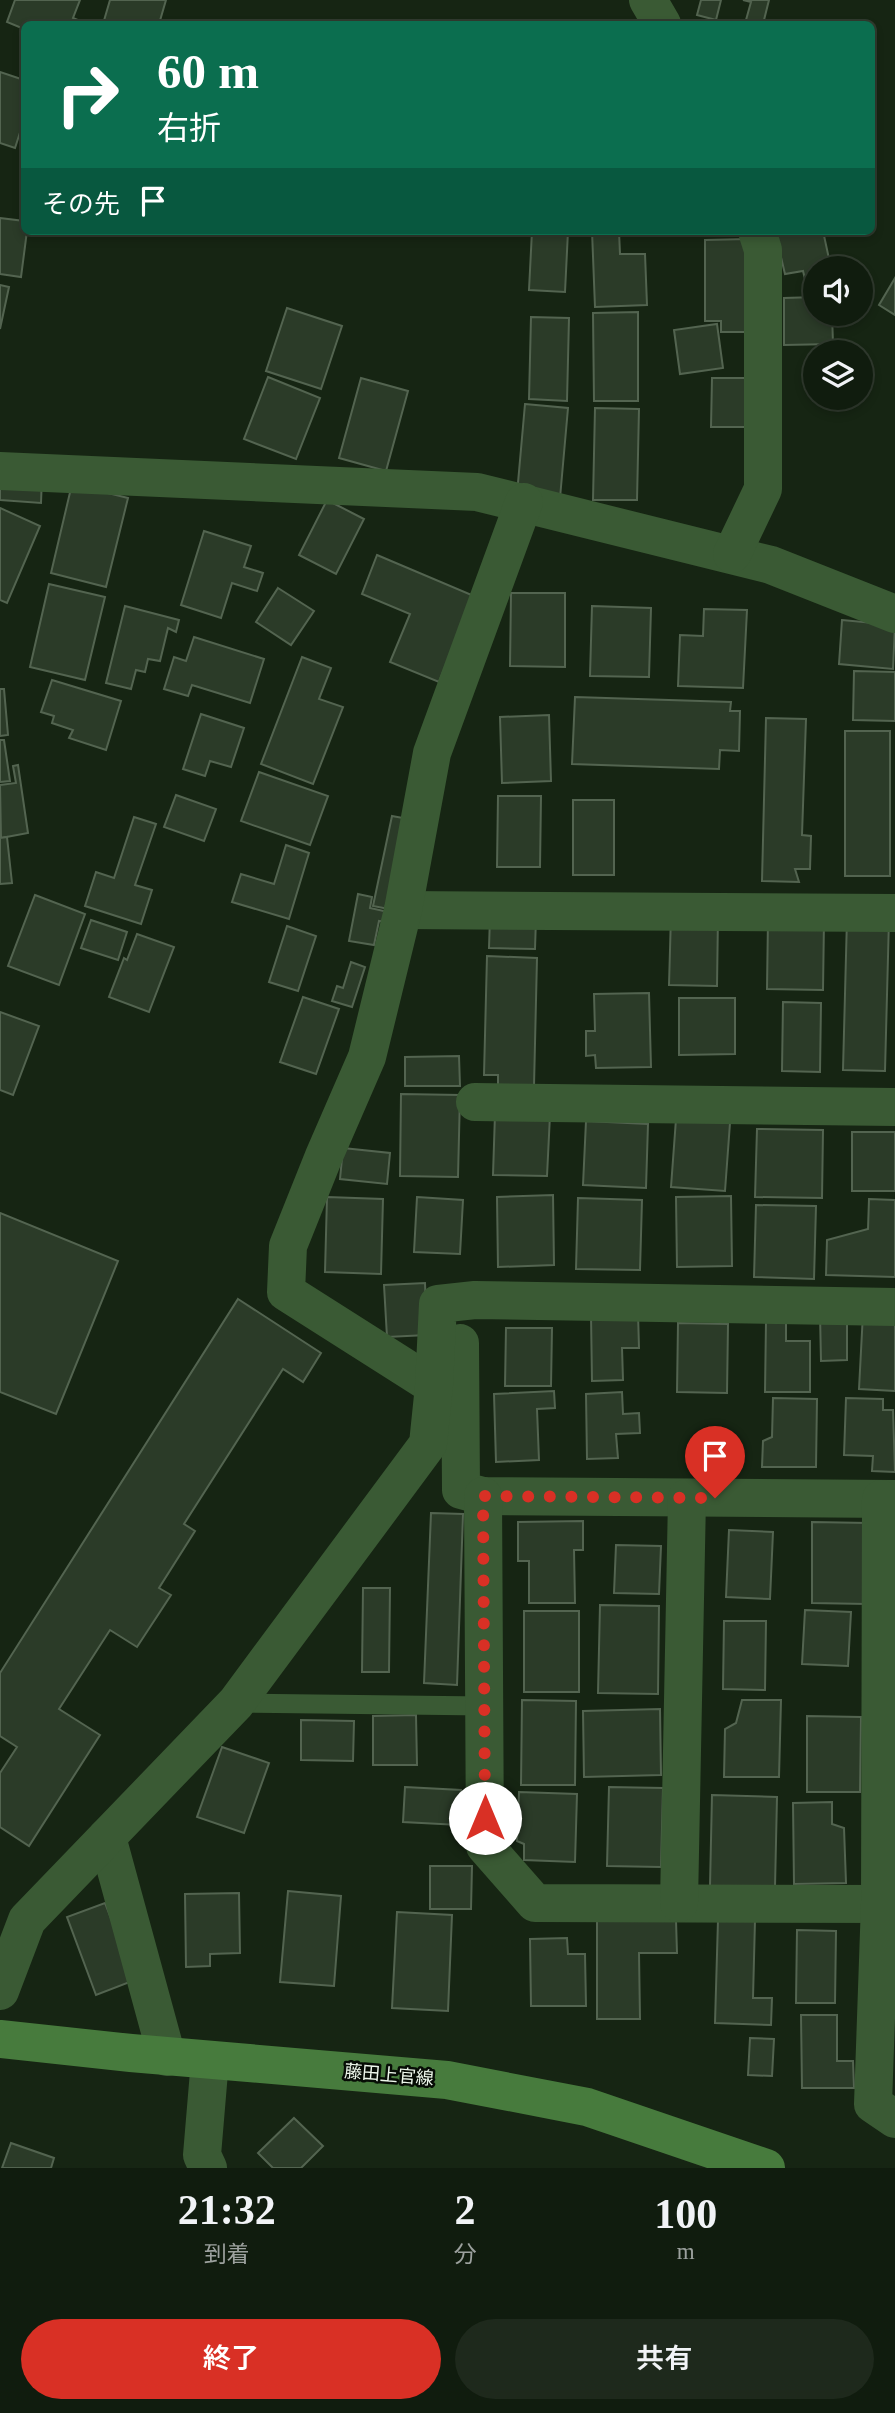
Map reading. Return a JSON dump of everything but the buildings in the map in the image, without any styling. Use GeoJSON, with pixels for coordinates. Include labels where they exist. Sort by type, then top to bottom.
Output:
{"type":"FeatureCollection","features":[{"type":"Feature","properties":{"kind":"main road","name":"藤田上官線"},"geometry":{"type":"LineString","coordinates":[[0,2039],[167,2057],[447,2080],[587,2107],[766,2168]]}},
{"type":"Feature","properties":{"kind":"street"},"geometry":{"type":"LineString","coordinates":[[648,0],[660,21]]}},
{"type":"Feature","properties":{"kind":"street"},"geometry":{"type":"LineString","coordinates":[[732,554],[763,489],[763,250],[758,235]]}},
{"type":"Feature","properties":{"kind":"street"},"geometry":{"type":"LineString","coordinates":[[0,471],[477,492],[771,565],[895,614]]}},
{"type":"Feature","properties":{"kind":"street"},"geometry":{"type":"LineString","coordinates":[[434,1386],[286,1292],[288,1246],[367,1057],[402,910],[432,753],[524,502]]}},
{"type":"Feature","properties":{"kind":"street"},"geometry":{"type":"LineString","coordinates":[[402,910],[895,913]]}},
{"type":"Feature","properties":{"kind":"street"},"geometry":{"type":"LineString","coordinates":[[475,1102],[895,1107]]}},
{"type":"Feature","properties":{"kind":"street"},"geometry":{"type":"LineString","coordinates":[[475,1300],[460,1341],[461,1490],[483,1496],[888,1499],[888,1903],[873,2104],[895,2119]]}},
{"type":"Feature","properties":{"kind":"street"},"geometry":{"type":"LineString","coordinates":[[0,1991],[26,1920],[236,1703],[428,1444],[438,1304],[475,1300],[895,1307]]}},
{"type":"Feature","properties":{"kind":"street"},"geometry":{"type":"LineString","coordinates":[[483,1496],[485,1846],[535,1903],[888,1903]]}},
{"type":"Feature","properties":{"kind":"street"},"geometry":{"type":"LineString","coordinates":[[679,1903],[687,1498]]}},
{"type":"Feature","properties":{"kind":"street"},"geometry":{"type":"LineString","coordinates":[[107,1838],[167,2057]]}},
{"type":"Feature","properties":{"kind":"street"},"geometry":{"type":"LineString","coordinates":[[208,2168],[202,2155],[210,2060]]}},
{"type":"Feature","properties":{"kind":"lane"},"geometry":{"type":"LineString","coordinates":[[236,1703],[485,1706]]}},
{"type":"Feature","properties":{"kind":"route"},"geometry":{"type":"LineString","coordinates":[[485,1818],[483,1496],[715,1498]]}}]}
